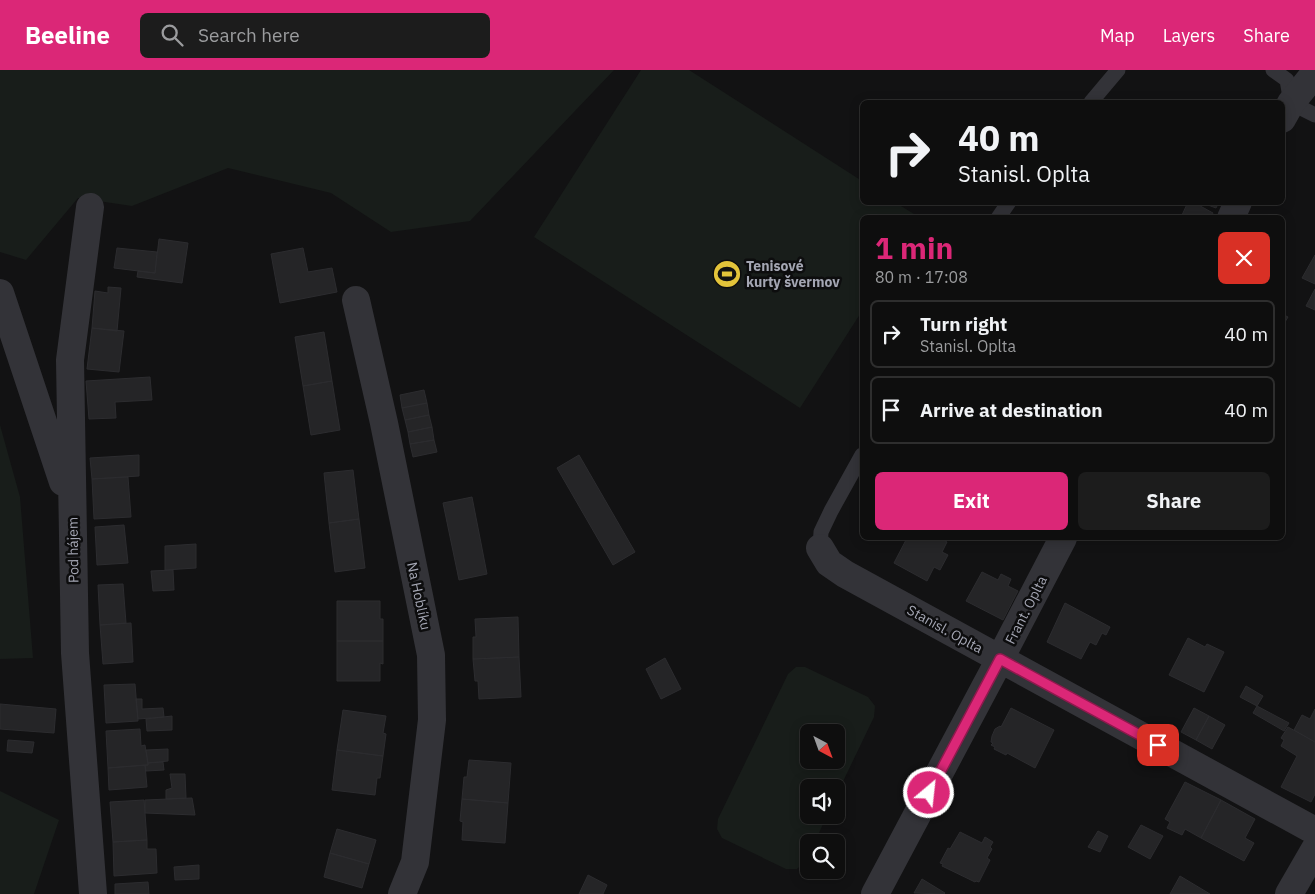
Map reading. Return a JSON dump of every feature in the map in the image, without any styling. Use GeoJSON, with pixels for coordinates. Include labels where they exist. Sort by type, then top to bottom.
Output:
{"type":"FeatureCollection","features":[{"type":"Feature","properties":{"kind":"street"},"geometry":{"type":"LineString","coordinates":[[1287,111],[1315,73]]}},
{"type":"Feature","properties":{"kind":"street","name":"Pod hájem"},"geometry":{"type":"LineString","coordinates":[[90,206],[70,360],[75,653],[93,894]]}},
{"type":"Feature","properties":{"kind":"street"},"geometry":{"type":"LineString","coordinates":[[0,293],[72,507]]}},
{"type":"Feature","properties":{"kind":"street","name":"Na Hoblíku"},"geometry":{"type":"LineString","coordinates":[[356,300],[384,423],[432,655],[432,720],[415,862],[402,894]]}},
{"type":"Feature","properties":{"kind":"street","name":"Frant. Oplta"},"geometry":{"type":"LineString","coordinates":[[875,894],[1062,540]]}},
{"type":"Feature","properties":{"kind":"street","name":"Stanisl. Oplta"},"geometry":{"type":"LineString","coordinates":[[820,548],[829,563],[845,574],[1315,831]]}},
{"type":"Feature","properties":{"kind":"street"},"geometry":{"type":"LineString","coordinates":[[1289,894],[1315,849]]}},
{"type":"Feature","properties":{"kind":"lane"},"geometry":{"type":"LineString","coordinates":[[1093,100],[1118,70]]}},
{"type":"Feature","properties":{"kind":"lane"},"geometry":{"type":"LineString","coordinates":[[1273,70],[1287,80],[1287,111],[1315,115]]}},
{"type":"Feature","properties":{"kind":"lane"},"geometry":{"type":"LineString","coordinates":[[820,548],[821,532],[860,459]]}},
{"type":"Feature","properties":{"kind":"shaded area"},"geometry":{"type":"Polygon","coordinates":[[[0,70],[614,70],[470,221],[391,232],[331,193],[228,168],[132,206],[78,198],[26,260],[0,252],[0,70]]]}},
{"type":"Feature","properties":{"kind":"shaded area","name":"Tenisové kurty švermov"},"geometry":{"type":"Polygon","coordinates":[[[641,70],[689,70],[860,180],[860,205],[899,205],[916,215],[860,215],[860,314],[800,408],[534,237],[641,70]]]}},
{"type":"Feature","properties":{"kind":"shaded area"},"geometry":{"type":"Polygon","coordinates":[[[0,425],[20,497],[33,658],[0,659],[0,425]]]}},
{"type":"Feature","properties":{"kind":"shaded area"},"geometry":{"type":"Polygon","coordinates":[[[796,667],[805,667],[868,697],[875,706],[874,717],[844,779],[800,779],[800,824],[823,824],[819,834],[800,834],[800,866],[797,869],[786,869],[722,838],[717,829],[718,819],[788,674],[796,667]]]}},
{"type":"Feature","properties":{"kind":"shaded area"},"geometry":{"type":"Polygon","coordinates":[[[0,791],[59,820],[34,894],[0,894],[0,791]]]}},
{"type":"Feature","properties":{"kind":"building"},"geometry":{"type":"Polygon","coordinates":[[[1187,205],[1198,205],[1213,213],[1212,215],[1182,215],[1187,205]]]}},
{"type":"Feature","properties":{"kind":"building"},"geometry":{"type":"Polygon","coordinates":[[[159,239],[188,243],[182,283],[137,277],[138,271],[155,273],[159,239]]]}},
{"type":"Feature","properties":{"kind":"building"},"geometry":{"type":"Polygon","coordinates":[[[117,248],[157,252],[155,273],[114,268],[117,248]]]}},
{"type":"Feature","properties":{"kind":"building"},"geometry":{"type":"Polygon","coordinates":[[[303,248],[308,272],[332,268],[337,292],[280,303],[271,254],[303,248]]]}},
{"type":"Feature","properties":{"kind":"building"},"geometry":{"type":"Polygon","coordinates":[[[1315,255],[1315,284],[1302,278],[1315,255]]]}},
{"type":"Feature","properties":{"kind":"building"},"geometry":{"type":"Polygon","coordinates":[[[108,287],[121,288],[117,331],[92,328],[95,291],[108,293],[108,287]]]}},
{"type":"Feature","properties":{"kind":"building"},"geometry":{"type":"Polygon","coordinates":[[[1315,289],[1315,310],[1306,306],[1315,289]]]}},
{"type":"Feature","properties":{"kind":"building"},"geometry":{"type":"Polygon","coordinates":[[[92,328],[124,331],[119,372],[87,369],[92,328]]]}},
{"type":"Feature","properties":{"kind":"building"},"geometry":{"type":"Polygon","coordinates":[[[324,332],[332,381],[303,386],[295,337],[324,332]]]}},
{"type":"Feature","properties":{"kind":"building"},"geometry":{"type":"Polygon","coordinates":[[[150,377],[152,400],[115,402],[116,418],[89,419],[86,381],[150,377]]]}},
{"type":"Feature","properties":{"kind":"building"},"geometry":{"type":"Polygon","coordinates":[[[332,381],[340,430],[311,435],[303,386],[332,381]]]}},
{"type":"Feature","properties":{"kind":"building"},"geometry":{"type":"Polygon","coordinates":[[[424,390],[427,403],[402,408],[400,395],[424,390]]]}},
{"type":"Feature","properties":{"kind":"building"},"geometry":{"type":"Polygon","coordinates":[[[427,403],[429,415],[405,420],[402,408],[427,403]]]}},
{"type":"Feature","properties":{"kind":"building"},"geometry":{"type":"Polygon","coordinates":[[[429,415],[432,427],[408,432],[405,420],[429,415]]]}},
{"type":"Feature","properties":{"kind":"building"},"geometry":{"type":"Polygon","coordinates":[[[432,427],[434,440],[410,444],[408,432],[432,427]]]}},
{"type":"Feature","properties":{"kind":"building"},"geometry":{"type":"Polygon","coordinates":[[[434,440],[437,452],[413,457],[410,444],[434,440]]]}},
{"type":"Feature","properties":{"kind":"building"},"geometry":{"type":"Polygon","coordinates":[[[139,455],[139,476],[92,479],[90,458],[139,455]]]}},
{"type":"Feature","properties":{"kind":"building"},"geometry":{"type":"Polygon","coordinates":[[[579,455],[635,552],[613,565],[557,468],[579,455]]]}},
{"type":"Feature","properties":{"kind":"building"},"geometry":{"type":"Polygon","coordinates":[[[353,470],[359,519],[329,523],[324,473],[353,470]]]}},
{"type":"Feature","properties":{"kind":"building"},"geometry":{"type":"Polygon","coordinates":[[[128,477],[131,517],[94,519],[92,479],[128,477]]]}},
{"type":"Feature","properties":{"kind":"building"},"geometry":{"type":"Polygon","coordinates":[[[472,497],[487,574],[459,580],[443,503],[472,497]]]}},
{"type":"Feature","properties":{"kind":"building"},"geometry":{"type":"Polygon","coordinates":[[[359,519],[365,568],[335,572],[329,523],[359,519]]]}},
{"type":"Feature","properties":{"kind":"building"},"geometry":{"type":"Polygon","coordinates":[[[124,525],[128,563],[97,565],[95,527],[124,525]]]}},
{"type":"Feature","properties":{"kind":"building"},"geometry":{"type":"Polygon","coordinates":[[[906,540],[944,540],[947,542],[942,552],[948,555],[940,570],[934,567],[927,581],[894,563],[906,540]]]}},
{"type":"Feature","properties":{"kind":"building"},"geometry":{"type":"Polygon","coordinates":[[[196,544],[196,568],[165,570],[165,546],[196,544]]]}},
{"type":"Feature","properties":{"kind":"building"},"geometry":{"type":"Polygon","coordinates":[[[173,570],[174,590],[153,591],[151,571],[173,570]]]}},
{"type":"Feature","properties":{"kind":"building"},"geometry":{"type":"Polygon","coordinates":[[[982,572],[998,580],[1001,574],[1011,579],[1008,586],[1018,591],[1003,620],[966,601],[982,572]]]}},
{"type":"Feature","properties":{"kind":"building"},"geometry":{"type":"Polygon","coordinates":[[[123,584],[126,623],[100,625],[98,585],[123,584]]]}},
{"type":"Feature","properties":{"kind":"building"},"geometry":{"type":"Polygon","coordinates":[[[337,601],[380,601],[380,619],[383,619],[383,641],[337,641],[337,601]]]}},
{"type":"Feature","properties":{"kind":"building"},"geometry":{"type":"Polygon","coordinates":[[[1065,603],[1110,627],[1106,635],[1102,633],[1096,645],[1090,642],[1081,659],[1047,642],[1065,603]]]}},
{"type":"Feature","properties":{"kind":"building"},"geometry":{"type":"Polygon","coordinates":[[[518,617],[519,657],[473,659],[473,637],[476,637],[475,619],[518,617]]]}},
{"type":"Feature","properties":{"kind":"building"},"geometry":{"type":"Polygon","coordinates":[[[131,623],[133,662],[103,664],[100,625],[131,623]]]}},
{"type":"Feature","properties":{"kind":"building"},"geometry":{"type":"Polygon","coordinates":[[[1188,638],[1205,647],[1207,644],[1224,652],[1204,692],[1169,675],[1188,638]]]}},
{"type":"Feature","properties":{"kind":"building"},"geometry":{"type":"Polygon","coordinates":[[[337,641],[383,641],[383,664],[380,663],[380,681],[337,681],[337,641]]]}},
{"type":"Feature","properties":{"kind":"building"},"geometry":{"type":"Polygon","coordinates":[[[519,657],[521,697],[479,699],[478,681],[475,681],[473,659],[519,657]]]}},
{"type":"Feature","properties":{"kind":"building"},"geometry":{"type":"Polygon","coordinates":[[[665,658],[681,689],[661,699],[646,669],[665,658]]]}},
{"type":"Feature","properties":{"kind":"building"},"geometry":{"type":"Polygon","coordinates":[[[135,684],[138,721],[106,723],[104,685],[135,684]]]}},
{"type":"Feature","properties":{"kind":"building"},"geometry":{"type":"Polygon","coordinates":[[[1246,686],[1263,696],[1257,706],[1240,697],[1246,686]]]}},
{"type":"Feature","properties":{"kind":"building"},"geometry":{"type":"Polygon","coordinates":[[[136,699],[142,699],[142,709],[163,708],[164,717],[138,719],[136,699]]]}},
{"type":"Feature","properties":{"kind":"building"},"geometry":{"type":"Polygon","coordinates":[[[0,704],[56,709],[54,733],[0,729],[0,704]]]}},
{"type":"Feature","properties":{"kind":"building"},"geometry":{"type":"Polygon","coordinates":[[[1257,706],[1289,723],[1284,731],[1253,713],[1257,706]]]}},
{"type":"Feature","properties":{"kind":"building"},"geometry":{"type":"Polygon","coordinates":[[[1011,708],[1054,730],[1035,768],[1007,753],[1006,755],[994,749],[995,747],[991,745],[995,729],[1001,727],[1011,708]]]}},
{"type":"Feature","properties":{"kind":"building"},"geometry":{"type":"Polygon","coordinates":[[[1194,708],[1209,716],[1196,740],[1181,732],[1194,708]]]}},
{"type":"Feature","properties":{"kind":"building"},"geometry":{"type":"Polygon","coordinates":[[[1315,709],[1315,742],[1294,730],[1302,715],[1310,719],[1315,709]]]}},
{"type":"Feature","properties":{"kind":"building"},"geometry":{"type":"Polygon","coordinates":[[[343,710],[386,716],[383,733],[386,734],[383,756],[337,750],[343,710]]]}},
{"type":"Feature","properties":{"kind":"building"},"geometry":{"type":"Polygon","coordinates":[[[172,716],[172,730],[147,731],[146,719],[172,716]]]}},
{"type":"Feature","properties":{"kind":"building"},"geometry":{"type":"Polygon","coordinates":[[[1209,716],[1225,725],[1212,749],[1196,740],[1209,716]]]}},
{"type":"Feature","properties":{"kind":"building"},"geometry":{"type":"Polygon","coordinates":[[[1288,727],[1315,742],[1315,794],[1311,802],[1281,787],[1297,756],[1281,746],[1284,740],[1281,738],[1288,727]]]}},
{"type":"Feature","properties":{"kind":"building"},"geometry":{"type":"Polygon","coordinates":[[[140,729],[141,746],[145,745],[148,765],[108,768],[106,731],[140,729]]]}},
{"type":"Feature","properties":{"kind":"building"},"geometry":{"type":"Polygon","coordinates":[[[8,740],[34,742],[32,753],[7,751],[8,740]]]}},
{"type":"Feature","properties":{"kind":"building"},"geometry":{"type":"Polygon","coordinates":[[[168,749],[168,761],[148,763],[146,750],[168,749]]]}},
{"type":"Feature","properties":{"kind":"building"},"geometry":{"type":"Polygon","coordinates":[[[337,750],[383,756],[375,795],[332,790],[337,750]]]}},
{"type":"Feature","properties":{"kind":"building"},"geometry":{"type":"Polygon","coordinates":[[[469,760],[511,763],[508,803],[462,799],[464,777],[467,777],[469,760]]]}},
{"type":"Feature","properties":{"kind":"building"},"geometry":{"type":"Polygon","coordinates":[[[163,762],[164,770],[146,771],[145,765],[148,765],[148,763],[163,762]]]}},
{"type":"Feature","properties":{"kind":"building"},"geometry":{"type":"Polygon","coordinates":[[[145,765],[147,787],[109,790],[108,768],[145,765]]]}},
{"type":"Feature","properties":{"kind":"building"},"geometry":{"type":"Polygon","coordinates":[[[170,774],[185,774],[186,798],[166,799],[166,790],[172,788],[170,774]]]}},
{"type":"Feature","properties":{"kind":"building"},"geometry":{"type":"Polygon","coordinates":[[[1185,782],[1221,800],[1201,838],[1185,829],[1182,835],[1167,828],[1170,822],[1165,819],[1185,782]]]}},
{"type":"Feature","properties":{"kind":"building"},"geometry":{"type":"Polygon","coordinates":[[[192,798],[195,815],[145,813],[145,800],[192,798]]]}},
{"type":"Feature","properties":{"kind":"building"},"geometry":{"type":"Polygon","coordinates":[[[462,799],[508,803],[505,843],[462,840],[463,822],[460,821],[462,799]]]}},
{"type":"Feature","properties":{"kind":"building"},"geometry":{"type":"Polygon","coordinates":[[[144,800],[147,840],[113,842],[110,802],[144,800]]]}},
{"type":"Feature","properties":{"kind":"building"},"geometry":{"type":"Polygon","coordinates":[[[1221,800],[1255,819],[1245,838],[1254,843],[1244,861],[1201,838],[1221,800]]]}},
{"type":"Feature","properties":{"kind":"building"},"geometry":{"type":"Polygon","coordinates":[[[1141,825],[1163,836],[1150,859],[1128,847],[1141,825]]]}},
{"type":"Feature","properties":{"kind":"building"},"geometry":{"type":"Polygon","coordinates":[[[337,829],[376,840],[369,864],[330,853],[337,829]]]}},
{"type":"Feature","properties":{"kind":"building"},"geometry":{"type":"Polygon","coordinates":[[[1098,831],[1108,836],[1100,852],[1088,847],[1098,831]]]}},
{"type":"Feature","properties":{"kind":"building"},"geometry":{"type":"Polygon","coordinates":[[[960,832],[982,843],[985,837],[993,842],[990,847],[992,849],[987,858],[990,860],[979,882],[975,882],[942,866],[943,864],[940,863],[960,832]]]}},
{"type":"Feature","properties":{"kind":"building"},"geometry":{"type":"Polygon","coordinates":[[[147,840],[147,849],[156,849],[157,873],[114,876],[113,842],[147,840]]]}},
{"type":"Feature","properties":{"kind":"building"},"geometry":{"type":"Polygon","coordinates":[[[330,853],[369,864],[362,888],[324,877],[330,853]]]}},
{"type":"Feature","properties":{"kind":"building"},"geometry":{"type":"Polygon","coordinates":[[[199,865],[199,879],[175,880],[174,867],[199,865]]]}},
{"type":"Feature","properties":{"kind":"building"},"geometry":{"type":"Polygon","coordinates":[[[588,875],[607,885],[603,894],[579,894],[588,875]]]}},
{"type":"Feature","properties":{"kind":"building"},"geometry":{"type":"Polygon","coordinates":[[[1180,876],[1210,894],[1170,894],[1180,876]]]}},
{"type":"Feature","properties":{"kind":"building"},"geometry":{"type":"Polygon","coordinates":[[[922,879],[945,893],[914,893],[922,879]]]}},
{"type":"Feature","properties":{"kind":"building"},"geometry":{"type":"Polygon","coordinates":[[[148,882],[149,894],[115,894],[115,884],[148,882]]]}},
{"type":"Feature","properties":{"kind":"place","name":"Tenisové kurty švermov"},"geometry":{"type":"Point","coordinates":[727,274]}},
{"type":"Feature","properties":{"kind":"route"},"geometry":{"type":"LineString","coordinates":[[929,793],[1000,659],[1158,745]]}}]}
